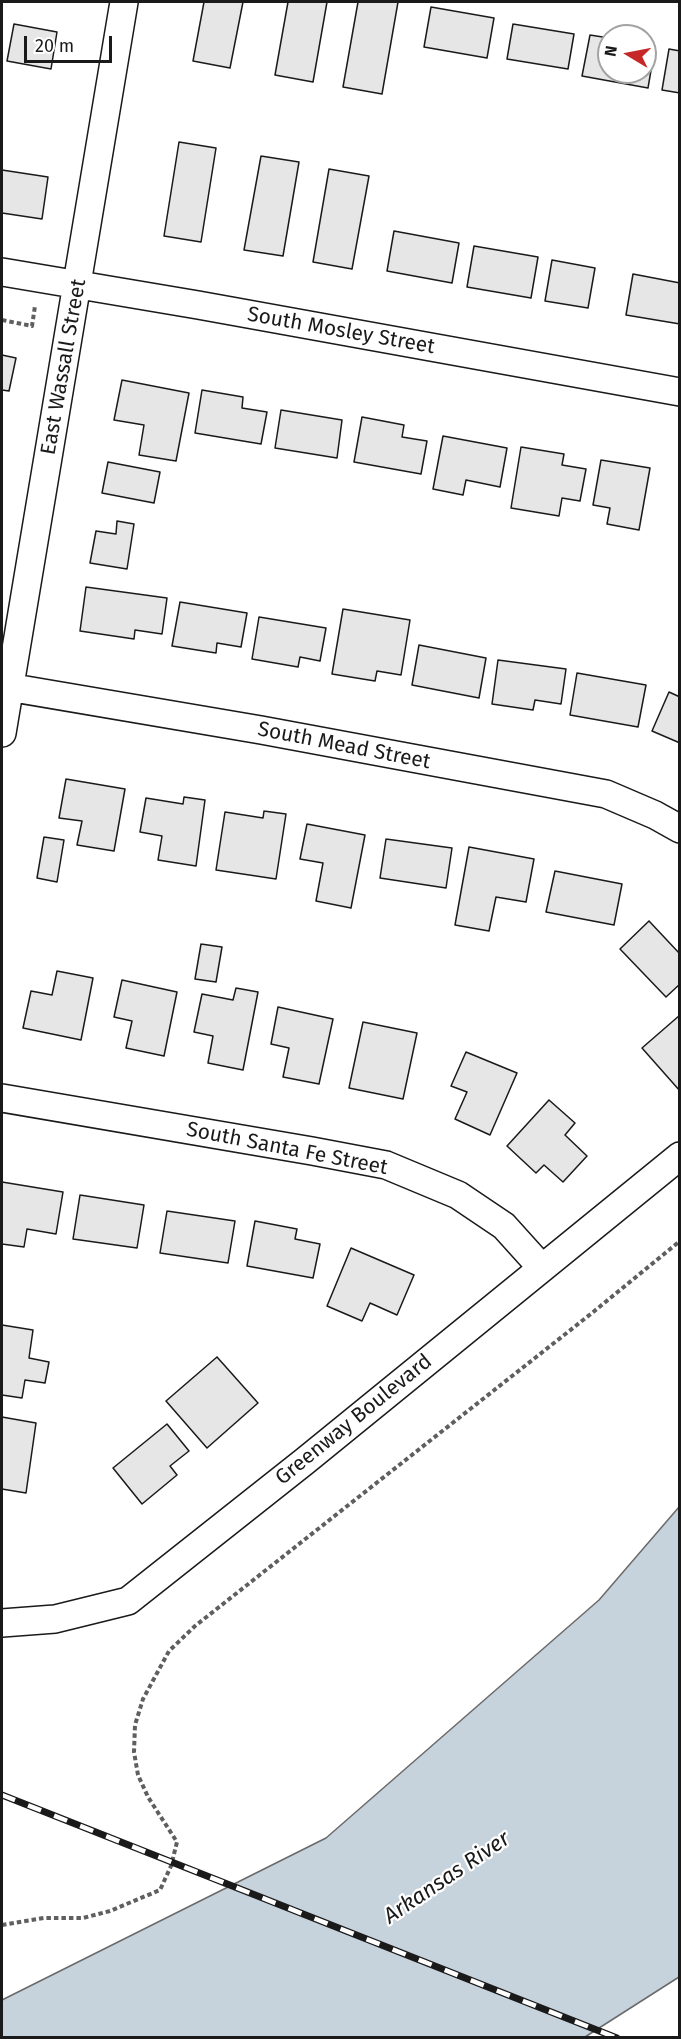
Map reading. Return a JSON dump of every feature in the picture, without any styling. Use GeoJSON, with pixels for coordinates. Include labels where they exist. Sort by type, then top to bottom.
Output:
{"type":"FeatureCollection","features":[{"type":"Feature","properties":{"kind":"street","name":"East Wassall Street"},"geometry":{"type":"LineString","coordinates":[[2,733],[5,687],[78,285],[124,2]]}},
{"type":"Feature","properties":{"kind":"street","name":"South Mosley Street"},"geometry":{"type":"LineString","coordinates":[[2,272],[680,392]]}},
{"type":"Feature","properties":{"kind":"street","name":"South Mead Street"},"geometry":{"type":"LineString","coordinates":[[5,687],[261,730],[606,794],[655,814],[680,829]]}},
{"type":"Feature","properties":{"kind":"street","name":"South Santa Fe Street"},"geometry":{"type":"LineString","coordinates":[[2,1098],[386,1165],[459,1195],[504,1226],[541,1267]]}},
{"type":"Feature","properties":{"kind":"street","name":"Greenway Boulevard"},"geometry":{"type":"LineString","coordinates":[[2,1623],[55,1619],[128,1601],[305,1461],[680,1156]]}},
{"type":"Feature","properties":{"kind":"path"},"geometry":{"type":"LineString","coordinates":[[2,320],[32,326]]}},
{"type":"Feature","properties":{"kind":"path"},"geometry":{"type":"LineString","coordinates":[[2,1925],[44,1918],[83,1918],[111,1911],[160,1890],[171,1866],[177,1842],[148,1797],[138,1775],[134,1752],[135,1725],[143,1699],[169,1651],[195,1626],[680,1241]]}},
{"type":"Feature","properties":{"kind":"water","name":"Arkansas River"},"geometry":{"type":"Polygon","coordinates":[[[679,1507],[679,1977],[585,2037],[2,2037],[2,2000],[326,1838],[599,1600],[679,1507]]]}},
{"type":"Feature","properties":{"kind":"building"},"geometry":{"type":"Polygon","coordinates":[[[204,2],[243,2],[230,68],[193,61],[204,2]]]}},
{"type":"Feature","properties":{"kind":"building"},"geometry":{"type":"Polygon","coordinates":[[[288,2],[327,2],[313,82],[275,75],[288,2]]]}},
{"type":"Feature","properties":{"kind":"building"},"geometry":{"type":"Polygon","coordinates":[[[358,2],[398,2],[382,94],[343,87],[358,2]]]}},
{"type":"Feature","properties":{"kind":"building"},"geometry":{"type":"Polygon","coordinates":[[[431,7],[494,18],[487,58],[424,47],[431,7]]]}},
{"type":"Feature","properties":{"kind":"building"},"geometry":{"type":"Polygon","coordinates":[[[14,24],[57,32],[51,69],[7,61],[14,24]]]}},
{"type":"Feature","properties":{"kind":"building"},"geometry":{"type":"Polygon","coordinates":[[[513,24],[574,34],[568,69],[507,59],[513,24]]]}},
{"type":"Feature","properties":{"kind":"building"},"geometry":{"type":"Polygon","coordinates":[[[590,35],[597,36],[597,79],[582,76],[590,35]]]}},
{"type":"Feature","properties":{"kind":"building"},"geometry":{"type":"Polygon","coordinates":[[[669,49],[680,51],[680,93],[662,90],[669,49]]]}},
{"type":"Feature","properties":{"kind":"building"},"geometry":{"type":"Polygon","coordinates":[[[626,84],[649,84],[648,88],[626,84]]]}},
{"type":"Feature","properties":{"kind":"building"},"geometry":{"type":"Polygon","coordinates":[[[179,142],[216,148],[201,242],[164,236],[179,142]]]}},
{"type":"Feature","properties":{"kind":"building"},"geometry":{"type":"Polygon","coordinates":[[[261,156],[299,162],[283,256],[244,250],[261,156]]]}},
{"type":"Feature","properties":{"kind":"building"},"geometry":{"type":"Polygon","coordinates":[[[329,169],[369,176],[352,269],[313,262],[329,169]]]}},
{"type":"Feature","properties":{"kind":"building"},"geometry":{"type":"Polygon","coordinates":[[[2,170],[48,177],[42,219],[2,213],[2,170]]]}},
{"type":"Feature","properties":{"kind":"building"},"geometry":{"type":"Polygon","coordinates":[[[394,231],[459,243],[452,283],[387,271],[394,231]]]}},
{"type":"Feature","properties":{"kind":"building"},"geometry":{"type":"Polygon","coordinates":[[[474,246],[538,257],[531,298],[467,287],[474,246]]]}},
{"type":"Feature","properties":{"kind":"building"},"geometry":{"type":"Polygon","coordinates":[[[552,260],[595,268],[588,308],[545,301],[552,260]]]}},
{"type":"Feature","properties":{"kind":"building"},"geometry":{"type":"Polygon","coordinates":[[[633,274],[680,283],[680,324],[626,315],[633,274]]]}},
{"type":"Feature","properties":{"kind":"building"},"geometry":{"type":"Polygon","coordinates":[[[2,355],[16,358],[9,391],[2,390],[2,355]]]}},
{"type":"Feature","properties":{"kind":"building"},"geometry":{"type":"Polygon","coordinates":[[[122,380],[189,393],[176,461],[139,455],[144,425],[114,420],[122,380]]]}},
{"type":"Feature","properties":{"kind":"building"},"geometry":{"type":"Polygon","coordinates":[[[202,390],[243,397],[242,408],[267,412],[261,444],[195,433],[202,390]]]}},
{"type":"Feature","properties":{"kind":"building"},"geometry":{"type":"Polygon","coordinates":[[[281,410],[342,420],[337,458],[275,448],[281,410]]]}},
{"type":"Feature","properties":{"kind":"building"},"geometry":{"type":"Polygon","coordinates":[[[362,417],[404,425],[402,437],[427,441],[421,474],[354,462],[362,417]]]}},
{"type":"Feature","properties":{"kind":"building"},"geometry":{"type":"Polygon","coordinates":[[[443,436],[507,448],[500,487],[466,480],[463,495],[433,489],[443,436]]]}},
{"type":"Feature","properties":{"kind":"building"},"geometry":{"type":"Polygon","coordinates":[[[521,447],[564,454],[562,465],[586,469],[580,501],[562,498],[559,516],[511,508],[521,447]]]}},
{"type":"Feature","properties":{"kind":"building"},"geometry":{"type":"Polygon","coordinates":[[[601,460],[650,468],[639,530],[607,524],[610,508],[593,505],[601,460]]]}},
{"type":"Feature","properties":{"kind":"building"},"geometry":{"type":"Polygon","coordinates":[[[108,462],[160,472],[154,503],[102,493],[108,462]]]}},
{"type":"Feature","properties":{"kind":"building"},"geometry":{"type":"Polygon","coordinates":[[[117,521],[134,524],[127,569],[90,563],[96,531],[116,534],[117,521]]]}},
{"type":"Feature","properties":{"kind":"building"},"geometry":{"type":"Polygon","coordinates":[[[86,587],[167,598],[162,634],[135,630],[134,639],[80,631],[86,587]]]}},
{"type":"Feature","properties":{"kind":"building"},"geometry":{"type":"Polygon","coordinates":[[[180,602],[247,613],[241,647],[217,643],[216,653],[172,646],[180,602]]]}},
{"type":"Feature","properties":{"kind":"building"},"geometry":{"type":"Polygon","coordinates":[[[343,609],[410,620],[401,675],[377,671],[375,681],[332,674],[343,609]]]}},
{"type":"Feature","properties":{"kind":"building"},"geometry":{"type":"Polygon","coordinates":[[[259,617],[326,628],[320,661],[300,657],[298,667],[252,659],[259,617]]]}},
{"type":"Feature","properties":{"kind":"building"},"geometry":{"type":"Polygon","coordinates":[[[419,645],[486,658],[479,698],[412,685],[419,645]]]}},
{"type":"Feature","properties":{"kind":"building"},"geometry":{"type":"Polygon","coordinates":[[[498,660],[566,669],[561,704],[535,700],[533,710],[492,704],[498,660]]]}},
{"type":"Feature","properties":{"kind":"building"},"geometry":{"type":"Polygon","coordinates":[[[577,673],[646,685],[638,727],[570,715],[577,673]]]}},
{"type":"Feature","properties":{"kind":"building"},"geometry":{"type":"Polygon","coordinates":[[[669,692],[680,697],[680,743],[652,731],[669,692]]]}},
{"type":"Feature","properties":{"kind":"building"},"geometry":{"type":"Polygon","coordinates":[[[66,779],[125,789],[114,851],[77,845],[82,821],[59,818],[66,779]]]}},
{"type":"Feature","properties":{"kind":"building"},"geometry":{"type":"Polygon","coordinates":[[[184,797],[205,800],[196,866],[158,860],[162,836],[140,832],[146,798],[183,804],[184,797]]]}},
{"type":"Feature","properties":{"kind":"building"},"geometry":{"type":"Polygon","coordinates":[[[264,811],[286,814],[276,879],[216,870],[225,812],[263,818],[264,811]]]}},
{"type":"Feature","properties":{"kind":"building"},"geometry":{"type":"Polygon","coordinates":[[[307,824],[365,835],[351,908],[316,901],[323,863],[300,859],[307,824]]]}},
{"type":"Feature","properties":{"kind":"building"},"geometry":{"type":"Polygon","coordinates":[[[44,837],[64,840],[57,882],[37,878],[44,837]]]}},
{"type":"Feature","properties":{"kind":"building"},"geometry":{"type":"Polygon","coordinates":[[[386,839],[452,848],[446,888],[380,878],[386,839]]]}},
{"type":"Feature","properties":{"kind":"building"},"geometry":{"type":"Polygon","coordinates":[[[469,847],[534,859],[526,902],[496,897],[489,931],[455,925],[469,847]]]}},
{"type":"Feature","properties":{"kind":"building"},"geometry":{"type":"Polygon","coordinates":[[[555,871],[622,884],[614,925],[546,912],[555,871]]]}},
{"type":"Feature","properties":{"kind":"building"},"geometry":{"type":"Polygon","coordinates":[[[649,921],[680,954],[680,984],[666,997],[620,949],[649,921]]]}},
{"type":"Feature","properties":{"kind":"building"},"geometry":{"type":"Polygon","coordinates":[[[201,944],[222,947],[216,982],[195,979],[201,944]]]}},
{"type":"Feature","properties":{"kind":"building"},"geometry":{"type":"Polygon","coordinates":[[[57,971],[93,978],[81,1040],[23,1028],[31,991],[52,995],[57,971]]]}},
{"type":"Feature","properties":{"kind":"building"},"geometry":{"type":"Polygon","coordinates":[[[122,980],[177,992],[164,1056],[126,1048],[132,1021],[114,1017],[122,980]]]}},
{"type":"Feature","properties":{"kind":"building"},"geometry":{"type":"Polygon","coordinates":[[[236,988],[258,992],[243,1070],[208,1063],[213,1036],[194,1032],[202,994],[233,1000],[236,988]]]}},
{"type":"Feature","properties":{"kind":"building"},"geometry":{"type":"Polygon","coordinates":[[[278,1007],[333,1019],[319,1084],[283,1077],[289,1048],[271,1044],[278,1007]]]}},
{"type":"Feature","properties":{"kind":"building"},"geometry":{"type":"Polygon","coordinates":[[[680,1015],[680,1091],[642,1048],[680,1015]]]}},
{"type":"Feature","properties":{"kind":"building"},"geometry":{"type":"Polygon","coordinates":[[[363,1022],[417,1033],[403,1099],[349,1088],[363,1022]]]}},
{"type":"Feature","properties":{"kind":"building"},"geometry":{"type":"Polygon","coordinates":[[[466,1052],[517,1073],[490,1135],[455,1119],[467,1092],[451,1086],[466,1052]]]}},
{"type":"Feature","properties":{"kind":"building"},"geometry":{"type":"Polygon","coordinates":[[[549,1100],[575,1123],[565,1135],[587,1156],[563,1182],[544,1165],[536,1173],[507,1146],[549,1100]]]}},
{"type":"Feature","properties":{"kind":"building"},"geometry":{"type":"Polygon","coordinates":[[[2,1182],[63,1192],[56,1234],[27,1229],[24,1247],[2,1244],[2,1182]]]}},
{"type":"Feature","properties":{"kind":"building"},"geometry":{"type":"Polygon","coordinates":[[[80,1195],[144,1205],[137,1248],[73,1239],[80,1195]]]}},
{"type":"Feature","properties":{"kind":"building"},"geometry":{"type":"Polygon","coordinates":[[[167,1211],[235,1221],[228,1263],[160,1253],[167,1211]]]}},
{"type":"Feature","properties":{"kind":"building"},"geometry":{"type":"Polygon","coordinates":[[[255,1221],[297,1229],[295,1239],[320,1244],[313,1278],[247,1266],[255,1221]]]}},
{"type":"Feature","properties":{"kind":"building"},"geometry":{"type":"Polygon","coordinates":[[[351,1248],[414,1275],[397,1315],[370,1303],[362,1321],[327,1306],[351,1248]]]}},
{"type":"Feature","properties":{"kind":"building"},"geometry":{"type":"Polygon","coordinates":[[[2,1325],[33,1330],[29,1358],[49,1362],[45,1383],[25,1380],[22,1398],[2,1395],[2,1325]]]}},
{"type":"Feature","properties":{"kind":"building"},"geometry":{"type":"Polygon","coordinates":[[[217,1357],[258,1403],[207,1448],[166,1401],[217,1357]]]}},
{"type":"Feature","properties":{"kind":"building"},"geometry":{"type":"Polygon","coordinates":[[[2,1417],[36,1423],[26,1493],[2,1489],[2,1417]]]}},
{"type":"Feature","properties":{"kind":"building"},"geometry":{"type":"Polygon","coordinates":[[[167,1424],[189,1451],[170,1466],[177,1475],[142,1504],[113,1468],[167,1424]]]}},
{"type":"Feature","properties":{"kind":"railway"},"geometry":{"type":"LineString","coordinates":[[2,1795],[617,2038]]}}]}
